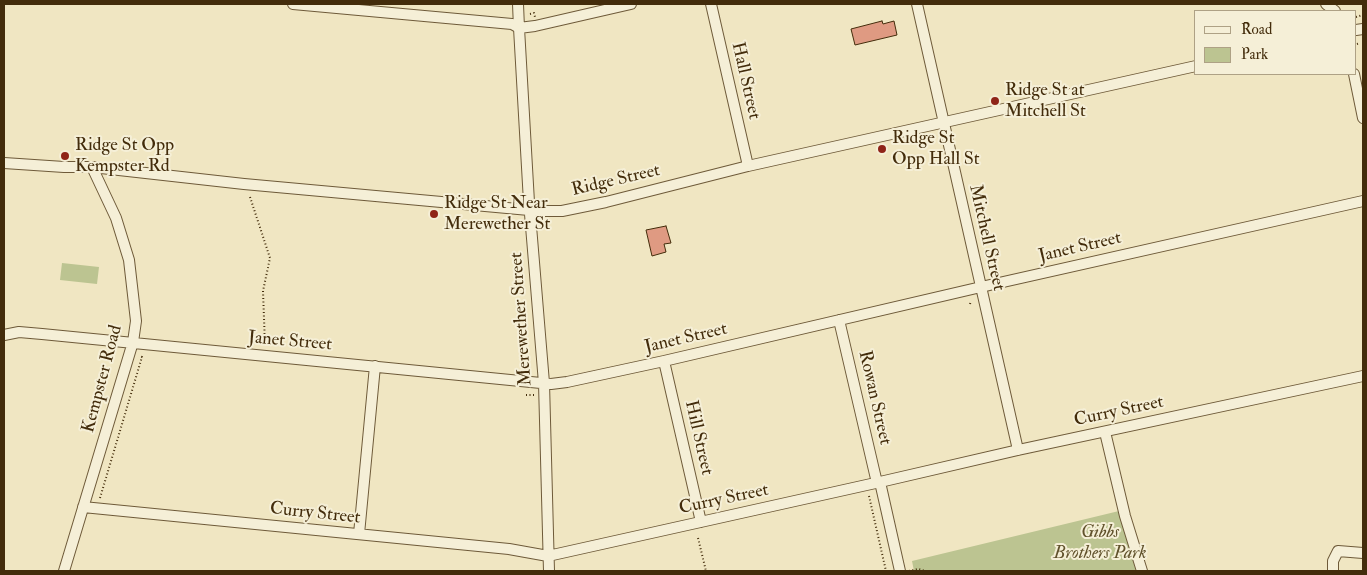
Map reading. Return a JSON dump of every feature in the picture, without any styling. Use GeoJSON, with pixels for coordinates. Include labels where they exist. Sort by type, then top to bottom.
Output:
{"type":"FeatureCollection","features":[{"type":"Feature","properties":{"kind":"street"},"geometry":{"type":"LineString","coordinates":[[293,4],[512,24],[519,28],[631,4]]}},
{"type":"Feature","properties":{"kind":"street","name":"Merewether Street"},"geometry":{"type":"LineString","coordinates":[[518,4],[530,210],[544,383],[549,571]]}},
{"type":"Feature","properties":{"kind":"street","name":"Hall Street"},"geometry":{"type":"LineString","coordinates":[[711,4],[748,166]]}},
{"type":"Feature","properties":{"kind":"street","name":"Mitchell Street"},"geometry":{"type":"LineString","coordinates":[[917,4],[1018,450]]}},
{"type":"Feature","properties":{"kind":"street","name":"Ridge Street"},"geometry":{"type":"LineString","coordinates":[[4,163],[92,167],[244,184],[545,212],[562,211],[606,202],[748,166],[1194,66]]}},
{"type":"Feature","properties":{"kind":"street"},"geometry":{"type":"LineString","coordinates":[[1354,75],[1363,118]]}},
{"type":"Feature","properties":{"kind":"street","name":"Kempster Road"},"geometry":{"type":"LineString","coordinates":[[64,571],[133,342],[136,321],[129,260],[116,218],[92,167]]}},
{"type":"Feature","properties":{"kind":"street","name":"Janet Street"},"geometry":{"type":"LineString","coordinates":[[4,335],[19,332],[544,383],[566,382],[1363,201]]}},
{"type":"Feature","properties":{"kind":"street","name":"Rowan Street"},"geometry":{"type":"LineString","coordinates":[[839,320],[900,571]]}},
{"type":"Feature","properties":{"kind":"street","name":"Hill Street"},"geometry":{"type":"LineString","coordinates":[[664,361],[701,522]]}},
{"type":"Feature","properties":{"kind":"street"},"geometry":{"type":"LineString","coordinates":[[358,534],[375,366]]}},
{"type":"Feature","properties":{"kind":"street","name":"Curry Street"},"geometry":{"type":"LineString","coordinates":[[83,507],[509,549],[548,556],[879,483],[1018,450],[1363,376]]}},
{"type":"Feature","properties":{"kind":"street"},"geometry":{"type":"LineString","coordinates":[[1106,432],[1125,516],[1142,571]]}},
{"type":"Feature","properties":{"kind":"street"},"geometry":{"type":"LineString","coordinates":[[1333,571],[1333,561],[1338,551],[1363,553]]}},
{"type":"Feature","properties":{"kind":"path"},"geometry":{"type":"LineString","coordinates":[[530,14],[534,13],[535,17]]}},
{"type":"Feature","properties":{"kind":"path"},"geometry":{"type":"LineString","coordinates":[[250,197],[270,258],[263,291],[265,348]]}},
{"type":"Feature","properties":{"kind":"path"},"geometry":{"type":"LineString","coordinates":[[547,220],[548,226]]}},
{"type":"Feature","properties":{"kind":"path"},"geometry":{"type":"LineString","coordinates":[[99,502],[143,353]]}},
{"type":"Feature","properties":{"kind":"path"},"geometry":{"type":"LineString","coordinates":[[137,356],[142,357]]}},
{"type":"Feature","properties":{"kind":"path"},"geometry":{"type":"LineString","coordinates":[[869,493],[886,571]]}},
{"type":"Feature","properties":{"kind":"path"},"geometry":{"type":"LineString","coordinates":[[698,538],[706,571]]}},
{"type":"Feature","properties":{"kind":"path"},"geometry":{"type":"LineString","coordinates":[[909,571],[918,569],[926,571]]}},
{"type":"Feature","properties":{"kind":"green space"},"geometry":{"type":"Polygon","coordinates":[[[62,263],[99,267],[97,284],[60,280],[62,263]]]}},
{"type":"Feature","properties":{"kind":"green space","name":"Gibbs Brothers Park"},"geometry":{"type":"Polygon","coordinates":[[[1119,511],[1136,571],[914,571],[912,561],[1119,511]]]}},
{"type":"Feature","properties":{"kind":"building"},"geometry":{"type":"Polygon","coordinates":[[[882,21],[883,24],[894,21],[897,35],[855,45],[851,29],[882,21]]]}},
{"type":"Feature","properties":{"kind":"building"},"geometry":{"type":"Polygon","coordinates":[[[666,226],[671,243],[664,244],[666,252],[652,256],[646,230],[666,226]]]}},
{"type":"Feature","properties":{"kind":"place","name":"Ridge St at Mitchell St"},"geometry":{"type":"Point","coordinates":[995,101]}},
{"type":"Feature","properties":{"kind":"place","name":"Ridge St Opp Hall St"},"geometry":{"type":"Point","coordinates":[882,149]}},
{"type":"Feature","properties":{"kind":"place","name":"Ridge St Opp Kempster Rd"},"geometry":{"type":"Point","coordinates":[65,156]}},
{"type":"Feature","properties":{"kind":"place","name":"Ridge St Near Merewether St"},"geometry":{"type":"Point","coordinates":[434,214]}}]}
